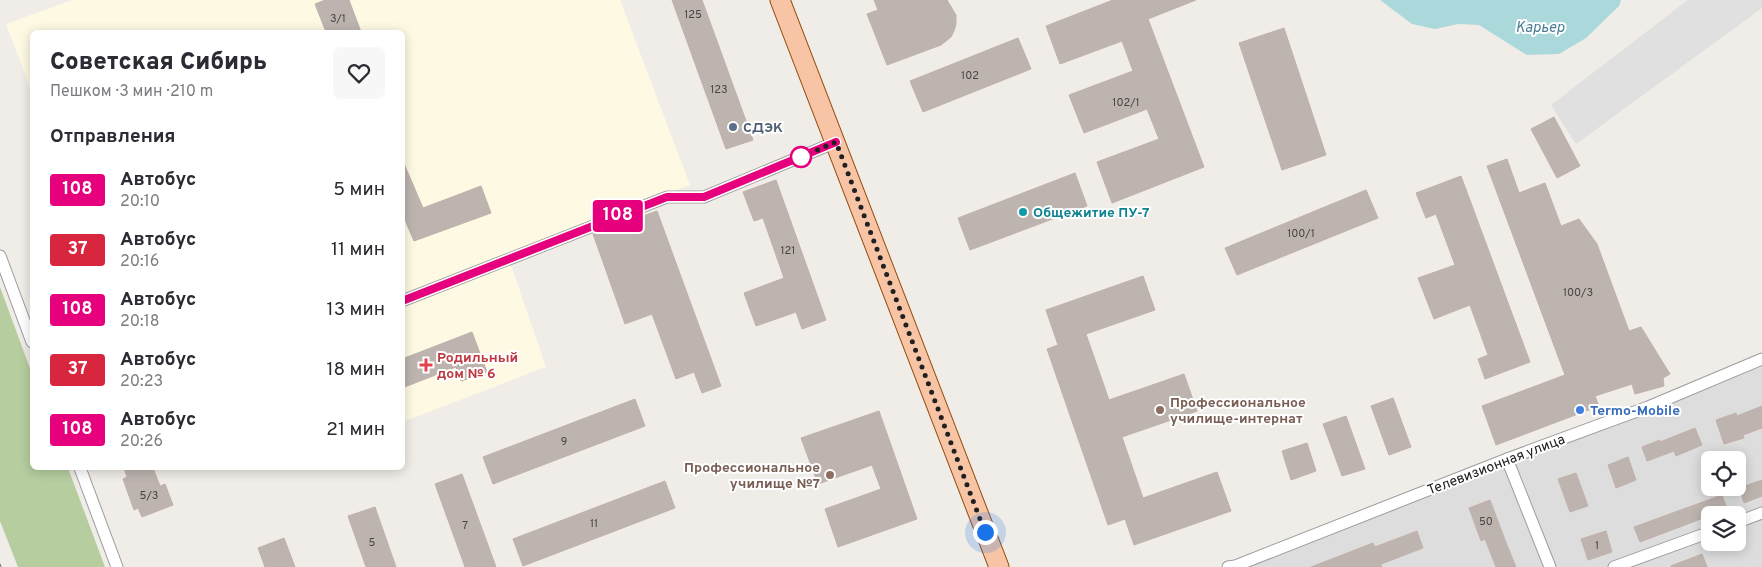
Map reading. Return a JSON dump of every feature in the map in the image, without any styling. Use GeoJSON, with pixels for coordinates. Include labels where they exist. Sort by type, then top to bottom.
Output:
{"type":"FeatureCollection","features":[{"type":"Feature","properties":{"kind":"main road"},"geometry":{"type":"LineString","coordinates":[[780,0],[999,567]]}},
{"type":"Feature","properties":{"kind":"street"},"geometry":{"type":"LineString","coordinates":[[405,300],[667,197],[704,197],[836,142]]}},
{"type":"Feature","properties":{"kind":"street"},"geometry":{"type":"LineString","coordinates":[[0,256],[30,337]]}},
{"type":"Feature","properties":{"kind":"street","name":"Телевизионная улица"},"geometry":{"type":"LineString","coordinates":[[1233,567],[1507,459],[1648,407],[1762,359]]}},
{"type":"Feature","properties":{"kind":"street"},"geometry":{"type":"LineString","coordinates":[[1507,459],[1550,567]]}},
{"type":"Feature","properties":{"kind":"street"},"geometry":{"type":"LineString","coordinates":[[81,470],[117,567]]}},
{"type":"Feature","properties":{"kind":"street"},"geometry":{"type":"LineString","coordinates":[[1746,519],[1762,513]]}},
{"type":"Feature","properties":{"kind":"street"},"geometry":{"type":"LineString","coordinates":[[1614,567],[1701,535]]}},
{"type":"Feature","properties":{"kind":"shaded area"},"geometry":{"type":"Polygon","coordinates":[[[72,0],[620,0],[690,185],[508,256],[546,367],[405,421],[405,30],[30,30],[30,88],[6,24],[72,0]]]}},
{"type":"Feature","properties":{"kind":"shaded area"},"geometry":{"type":"Polygon","coordinates":[[[1688,0],[1762,0],[1762,8],[1576,144],[1551,105],[1688,0]]]}},
{"type":"Feature","properties":{"kind":"shaded area"},"geometry":{"type":"Polygon","coordinates":[[[1762,366],[1762,567],[1241,567],[1762,366]]]}},
{"type":"Feature","properties":{"kind":"green space"},"geometry":{"type":"Polygon","coordinates":[[[0,287],[30,369],[30,470],[69,470],[105,567],[18,567],[0,521],[0,287]]]}},
{"type":"Feature","properties":{"kind":"water","name":"Карьер"},"geometry":{"type":"Polygon","coordinates":[[[1380,0],[1621,0],[1619,6],[1586,38],[1559,54],[1527,55],[1479,25],[1458,24],[1435,29],[1412,24],[1380,0]]]}},
{"type":"Feature","properties":{"kind":"building"},"geometry":{"type":"Polygon","coordinates":[[[325,0],[349,0],[360,30],[325,30],[315,4],[325,0]]]}},
{"type":"Feature","properties":{"kind":"building"},"geometry":{"type":"Polygon","coordinates":[[[672,0],[702,0],[753,140],[726,149],[672,0]]]}},
{"type":"Feature","properties":{"kind":"building"},"geometry":{"type":"Polygon","coordinates":[[[874,0],[947,0],[956,15],[954,31],[951,37],[941,45],[887,65],[867,14],[878,10],[874,0]]]}},
{"type":"Feature","properties":{"kind":"building"},"geometry":{"type":"Polygon","coordinates":[[[1113,0],[1196,0],[1148,19],[1204,167],[1112,203],[1097,162],[1159,139],[1147,109],[1084,133],[1069,95],[1133,71],[1122,41],[1060,64],[1046,26],[1113,0]]]}},
{"type":"Feature","properties":{"kind":"building"},"geometry":{"type":"Polygon","coordinates":[[[1284,28],[1326,155],[1282,170],[1239,43],[1284,28]]]}},
{"type":"Feature","properties":{"kind":"building"},"geometry":{"type":"Polygon","coordinates":[[[1018,38],[1031,69],[923,112],[910,81],[1018,38]]]}},
{"type":"Feature","properties":{"kind":"building"},"geometry":{"type":"Polygon","coordinates":[[[1554,117],[1580,166],[1557,178],[1531,129],[1554,117]]]}},
{"type":"Feature","properties":{"kind":"building"},"geometry":{"type":"Polygon","coordinates":[[[1507,159],[1519,193],[1545,183],[1561,226],[1579,219],[1597,244],[1629,331],[1641,327],[1670,374],[1663,378],[1664,386],[1635,394],[1632,384],[1595,396],[1599,406],[1496,445],[1482,406],[1565,375],[1487,166],[1507,159]]]}},
{"type":"Feature","properties":{"kind":"building"},"geometry":{"type":"Polygon","coordinates":[[[405,166],[423,208],[481,186],[491,213],[414,241],[405,220],[405,166]]]}},
{"type":"Feature","properties":{"kind":"building","name":"Общежитие ПУ-7"},"geometry":{"type":"Polygon","coordinates":[[[1075,173],[1087,206],[970,250],[958,218],[1075,173]]]}},
{"type":"Feature","properties":{"kind":"building"},"geometry":{"type":"Polygon","coordinates":[[[1461,176],[1530,362],[1485,379],[1478,359],[1488,355],[1470,305],[1434,319],[1418,278],[1455,265],[1436,214],[1426,218],[1416,193],[1461,176]]]}},
{"type":"Feature","properties":{"kind":"building"},"geometry":{"type":"Polygon","coordinates":[[[776,180],[826,320],[802,329],[796,312],[756,326],[744,293],[784,278],[763,218],[754,221],[743,192],[776,180]]]}},
{"type":"Feature","properties":{"kind":"building"},"geometry":{"type":"Polygon","coordinates":[[[1366,190],[1378,218],[1237,275],[1225,248],[1366,190]]]}},
{"type":"Feature","properties":{"kind":"building"},"geometry":{"type":"Polygon","coordinates":[[[657,211],[721,386],[702,393],[694,372],[676,379],[652,314],[625,324],[593,234],[657,211]]]}},
{"type":"Feature","properties":{"kind":"building","name":"Профессиональное училище-интернат"},"geometry":{"type":"Polygon","coordinates":[[[1143,276],[1155,310],[1086,334],[1109,400],[1184,374],[1197,411],[1122,437],[1143,498],[1217,472],[1231,511],[1134,545],[1125,519],[1108,525],[1047,349],[1058,345],[1046,310],[1143,276]]]}},
{"type":"Feature","properties":{"kind":"building"},"geometry":{"type":"Polygon","coordinates":[[[472,332],[487,372],[461,381],[456,367],[405,387],[405,358],[472,332]]]}},
{"type":"Feature","properties":{"kind":"building"},"geometry":{"type":"Polygon","coordinates":[[[1393,398],[1411,447],[1389,455],[1371,406],[1393,398]]]}},
{"type":"Feature","properties":{"kind":"building"},"geometry":{"type":"Polygon","coordinates":[[[635,399],[645,426],[493,484],[483,457],[635,399]]]}},
{"type":"Feature","properties":{"kind":"building"},"geometry":{"type":"Polygon","coordinates":[[[1762,406],[1762,428],[1743,435],[1744,438],[1724,444],[1716,420],[1736,413],[1737,416],[1762,406]]]}},
{"type":"Feature","properties":{"kind":"building","name":"Профессиональное училище №7"},"geometry":{"type":"Polygon","coordinates":[[[879,411],[917,519],[838,547],[825,509],[881,489],[872,465],[818,484],[801,438],[879,411]]]}},
{"type":"Feature","properties":{"kind":"building"},"geometry":{"type":"Polygon","coordinates":[[[1346,416],[1365,469],[1342,476],[1323,424],[1346,416]]]}},
{"type":"Feature","properties":{"kind":"building"},"geometry":{"type":"Polygon","coordinates":[[[1695,428],[1702,445],[1676,456],[1674,451],[1647,461],[1642,447],[1695,428]]]}},
{"type":"Feature","properties":{"kind":"building"},"geometry":{"type":"Polygon","coordinates":[[[1307,443],[1316,471],[1291,480],[1282,451],[1307,443]]]}},
{"type":"Feature","properties":{"kind":"building"},"geometry":{"type":"Polygon","coordinates":[[[1628,457],[1636,480],[1616,488],[1608,465],[1628,457]]]}},
{"type":"Feature","properties":{"kind":"building"},"geometry":{"type":"Polygon","coordinates":[[[125,470],[154,470],[160,486],[165,484],[173,505],[142,517],[138,508],[134,510],[123,479],[127,477],[125,470]]]}},
{"type":"Feature","properties":{"kind":"building"},"geometry":{"type":"Polygon","coordinates":[[[1576,473],[1588,506],[1570,512],[1558,479],[1576,473]]]}},
{"type":"Feature","properties":{"kind":"building"},"geometry":{"type":"Polygon","coordinates":[[[462,474],[496,567],[465,567],[435,484],[462,474]]]}},
{"type":"Feature","properties":{"kind":"building"},"geometry":{"type":"Polygon","coordinates":[[[1762,480],[1762,496],[1744,503],[1742,496],[1746,496],[1746,486],[1762,480]]]}},
{"type":"Feature","properties":{"kind":"building"},"geometry":{"type":"Polygon","coordinates":[[[665,481],[675,508],[523,566],[513,539],[665,481]]]}},
{"type":"Feature","properties":{"kind":"building"},"geometry":{"type":"Polygon","coordinates":[[[1719,496],[1722,496],[1726,506],[1701,506],[1701,519],[1640,542],[1634,527],[1719,496]]]}},
{"type":"Feature","properties":{"kind":"building"},"geometry":{"type":"Polygon","coordinates":[[[1490,500],[1516,567],[1496,567],[1485,539],[1481,541],[1469,508],[1490,500]]]}},
{"type":"Feature","properties":{"kind":"building"},"geometry":{"type":"Polygon","coordinates":[[[375,507],[396,567],[366,567],[348,516],[375,507]]]}},
{"type":"Feature","properties":{"kind":"building"},"geometry":{"type":"Polygon","coordinates":[[[1417,531],[1423,548],[1381,564],[1382,567],[1311,567],[1373,543],[1375,547],[1417,531]]]}},
{"type":"Feature","properties":{"kind":"building"},"geometry":{"type":"Polygon","coordinates":[[[1606,531],[1612,552],[1588,560],[1581,539],[1606,531]]]}},
{"type":"Feature","properties":{"kind":"building"},"geometry":{"type":"Polygon","coordinates":[[[284,538],[295,567],[265,567],[258,548],[284,538]]]}},
{"type":"Feature","properties":{"kind":"building"},"geometry":{"type":"Polygon","coordinates":[[[1702,554],[1707,567],[1671,567],[1671,566],[1702,554]]]}},
{"type":"Feature","properties":{"kind":"bus line","name":"108"},"geometry":{"type":"LineString","coordinates":[[405,300],[667,197],[704,197],[836,142]]}},
{"type":"Feature","properties":{"kind":"place","name":"СДЭК"},"geometry":{"type":"Point","coordinates":[733,127]}},
{"type":"Feature","properties":{"kind":"place","name":"Общежитие ПУ-7"},"geometry":{"type":"Point","coordinates":[1023,212]}},
{"type":"Feature","properties":{"kind":"place","name":"Родильный дом № 6"},"geometry":{"type":"Point","coordinates":[426,365]}},
{"type":"Feature","properties":{"kind":"place","name":"Профессиональное училище-интернат"},"geometry":{"type":"Point","coordinates":[1160,410]}},
{"type":"Feature","properties":{"kind":"place","name":"Termo-Mobile"},"geometry":{"type":"Point","coordinates":[1580,410]}},
{"type":"Feature","properties":{"kind":"place","name":"Профессиональное училище №7"},"geometry":{"type":"Point","coordinates":[830,475]}},
{"type":"Feature","properties":{"kind":"route"},"geometry":{"type":"LineString","coordinates":[[801,157],[836,142],[985,532]]}}]}
